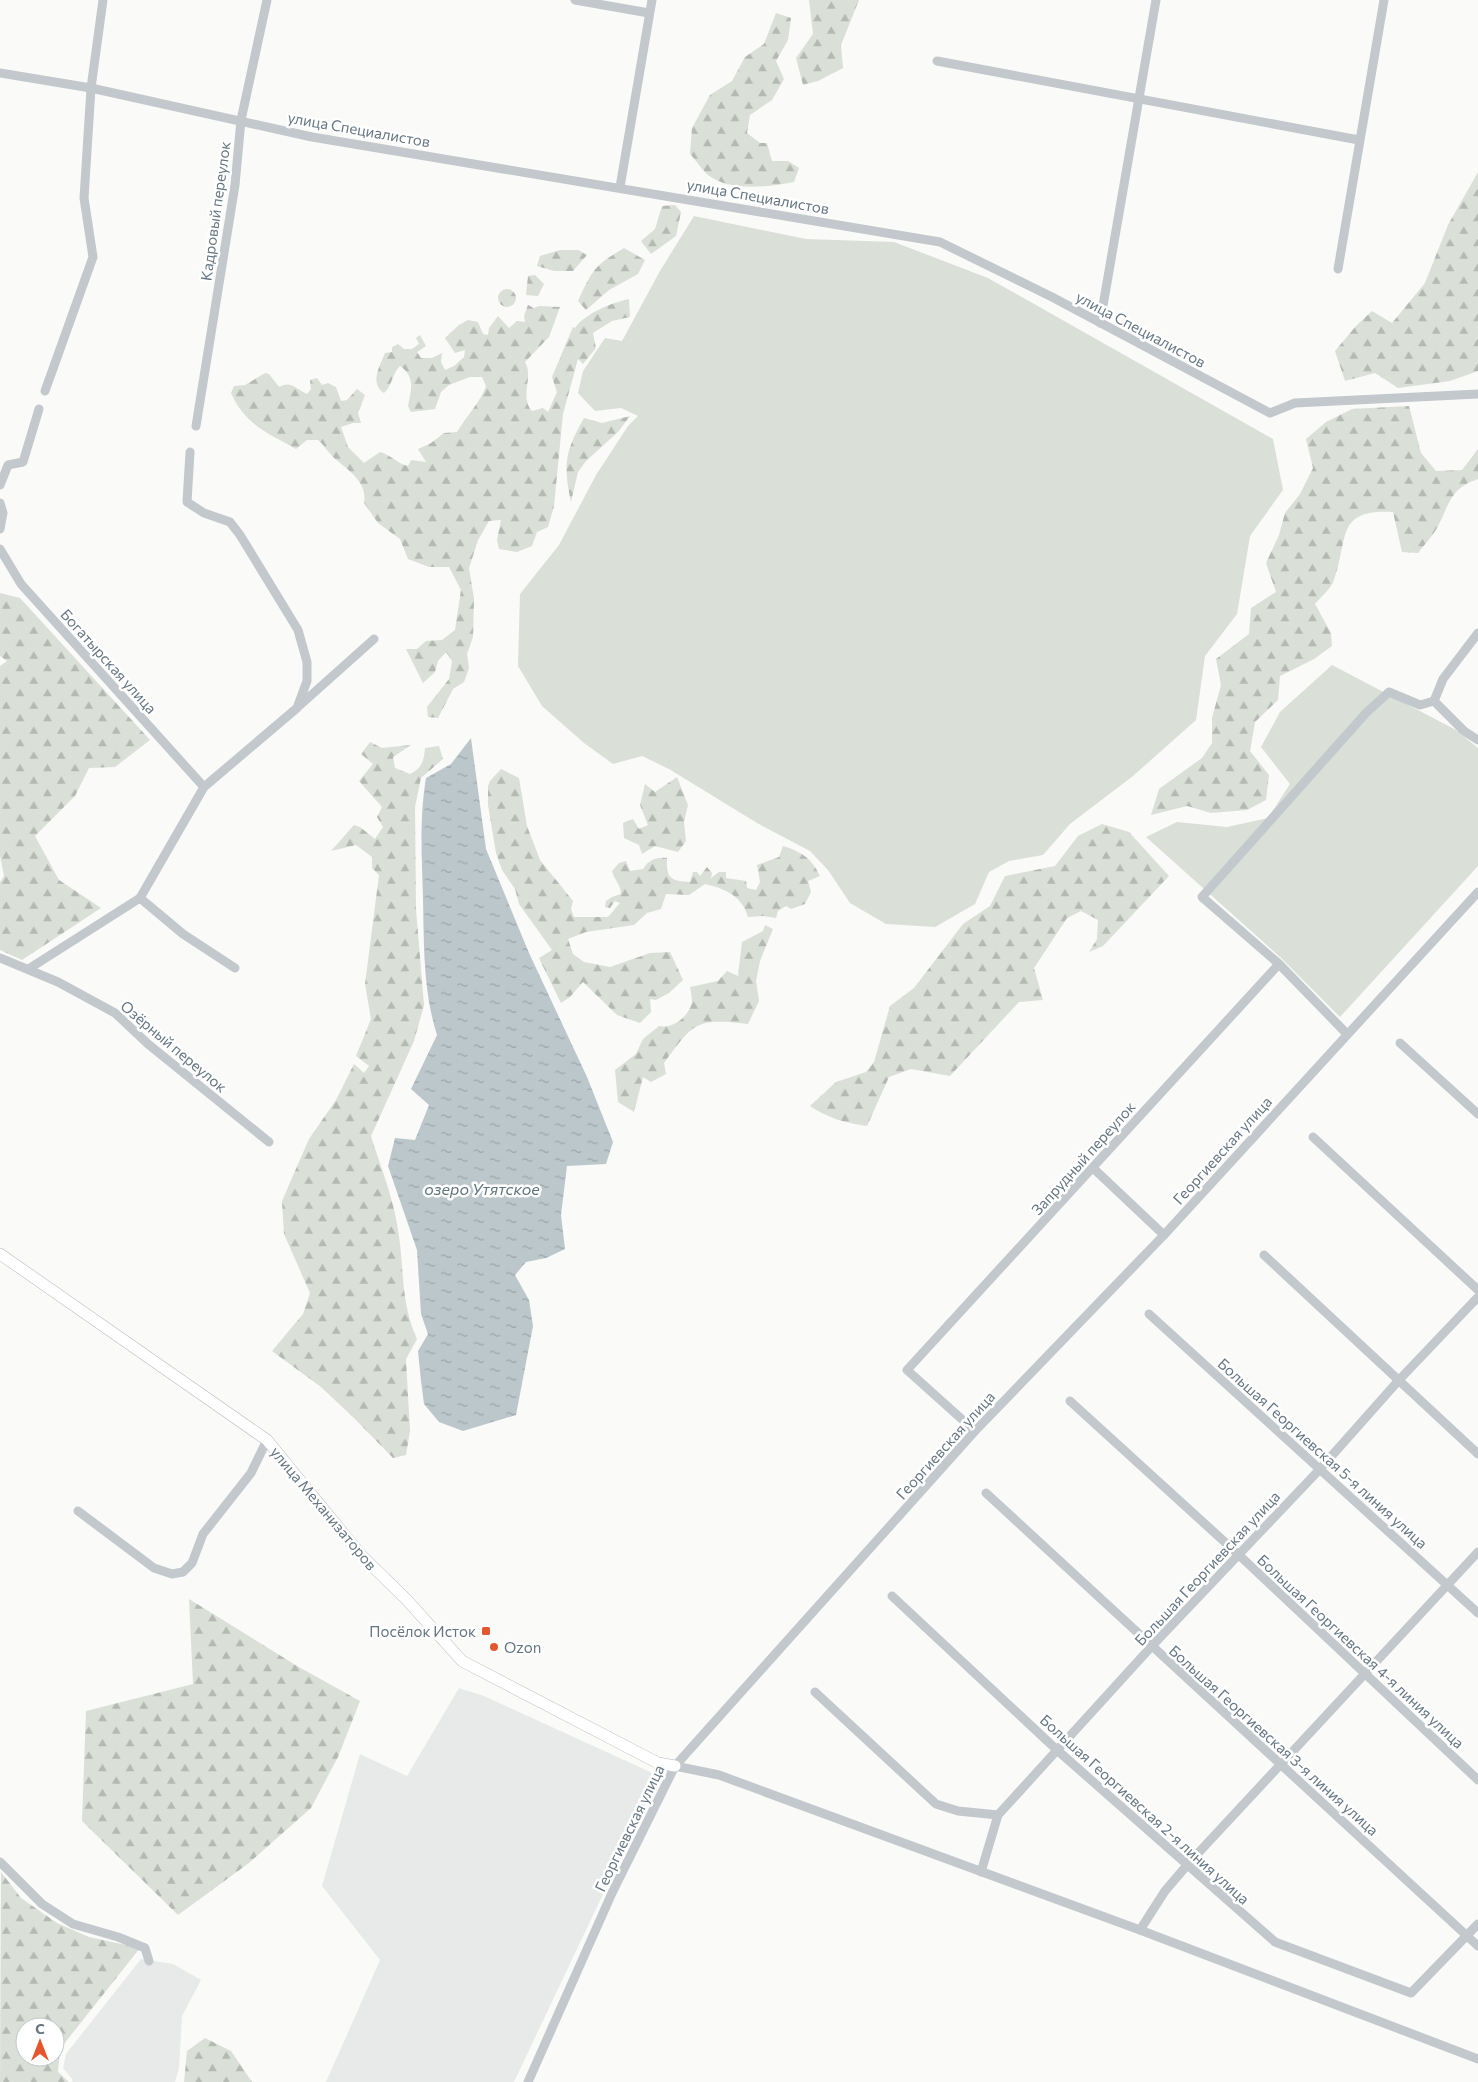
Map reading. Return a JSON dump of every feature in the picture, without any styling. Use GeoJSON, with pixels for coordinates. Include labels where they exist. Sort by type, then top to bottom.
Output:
{"type":"FeatureCollection","features":[{"type":"Feature","properties":{"kind":"street"},"geometry":{"type":"LineString","coordinates":[[45,391],[93,257],[84,198],[91,88],[103,0]]}},
{"type":"Feature","properties":{"kind":"street","name":"Кадровый переулок"},"geometry":{"type":"LineString","coordinates":[[196,426],[235,185],[241,120],[267,0]]}},
{"type":"Feature","properties":{"kind":"street"},"geometry":{"type":"LineString","coordinates":[[575,0],[649,13]]}},
{"type":"Feature","properties":{"kind":"street"},"geometry":{"type":"LineString","coordinates":[[620,186],[652,0]]}},
{"type":"Feature","properties":{"kind":"street"},"geometry":{"type":"LineString","coordinates":[[1100,323],[1156,0]]}},
{"type":"Feature","properties":{"kind":"street"},"geometry":{"type":"LineString","coordinates":[[1338,270],[1384,0]]}},
{"type":"Feature","properties":{"kind":"street"},"geometry":{"type":"LineString","coordinates":[[937,61],[1360,140]]}},
{"type":"Feature","properties":{"kind":"street","name":"улица Специалистов"},"geometry":{"type":"LineString","coordinates":[[0,73],[91,88],[312,136],[620,186],[940,242],[1100,323],[1270,413],[1294,403],[1478,394]]}},
{"type":"Feature","properties":{"kind":"street"},"geometry":{"type":"LineString","coordinates":[[0,485],[8,465],[23,462],[39,409]]}},
{"type":"Feature","properties":{"kind":"street"},"geometry":{"type":"LineString","coordinates":[[190,452],[187,502],[204,513],[230,522],[298,630],[307,662],[307,681],[297,708]]}},
{"type":"Feature","properties":{"kind":"street"},"geometry":{"type":"LineString","coordinates":[[0,503],[3,513],[0,529]]}},
{"type":"Feature","properties":{"kind":"street","name":"Богатырская улица"},"geometry":{"type":"LineString","coordinates":[[0,549],[22,584],[204,787]]}},
{"type":"Feature","properties":{"kind":"street"},"geometry":{"type":"LineString","coordinates":[[1434,701],[1443,679],[1478,633]]}},
{"type":"Feature","properties":{"kind":"street"},"geometry":{"type":"LineString","coordinates":[[30,968],[140,898],[204,787],[374,640]]}},
{"type":"Feature","properties":{"kind":"street"},"geometry":{"type":"LineString","coordinates":[[1347,1034],[1278,964],[1202,897],[1366,713],[1389,692],[1420,705],[1434,701]]}},
{"type":"Feature","properties":{"kind":"street"},"geometry":{"type":"LineString","coordinates":[[1434,701],[1464,731],[1478,740]]}},
{"type":"Feature","properties":{"kind":"street","name":"Георгиевская улица"},"geometry":{"type":"LineString","coordinates":[[528,2082],[612,1893],[675,1766],[975,1431],[1164,1235],[1478,892]]}},
{"type":"Feature","properties":{"kind":"street"},"geometry":{"type":"LineString","coordinates":[[140,898],[183,934],[235,968]]}},
{"type":"Feature","properties":{"kind":"street","name":"Озёрный переулок"},"geometry":{"type":"LineString","coordinates":[[0,958],[30,968],[115,1013],[148,1044],[269,1142]]}},
{"type":"Feature","properties":{"kind":"street","name":"Запрудный переулок"},"geometry":{"type":"LineString","coordinates":[[975,1431],[907,1370],[1278,964]]}},
{"type":"Feature","properties":{"kind":"street"},"geometry":{"type":"LineString","coordinates":[[1400,1043],[1478,1114]]}},
{"type":"Feature","properties":{"kind":"street"},"geometry":{"type":"LineString","coordinates":[[1313,1137],[1478,1290]]}},
{"type":"Feature","properties":{"kind":"street"},"geometry":{"type":"LineString","coordinates":[[1093,1168],[1164,1235]]}},
{"type":"Feature","properties":{"kind":"street","name":"улица Механизаторов"},"geometry":{"type":"LineString","coordinates":[[0,1254],[267,1440],[360,1554],[406,1599],[462,1661],[658,1763],[675,1766]]}},
{"type":"Feature","properties":{"kind":"street"},"geometry":{"type":"LineString","coordinates":[[1264,1255],[1478,1454]]}},
{"type":"Feature","properties":{"kind":"street","name":"Большая Георгиевская улица"},"geometry":{"type":"LineString","coordinates":[[981,1872],[998,1815],[1151,1647],[1320,1469],[1399,1380],[1478,1296]]}},
{"type":"Feature","properties":{"kind":"street","name":"Большая Георгиевская 5-я линия улица"},"geometry":{"type":"LineString","coordinates":[[1149,1314],[1478,1613]]}},
{"type":"Feature","properties":{"kind":"street","name":"Большая Георгиевская 4-я линия улица"},"geometry":{"type":"LineString","coordinates":[[1070,1401],[1239,1555],[1478,1780]]}},
{"type":"Feature","properties":{"kind":"street"},"geometry":{"type":"LineString","coordinates":[[78,1511],[154,1568],[172,1574],[183,1572],[192,1563],[203,1534],[251,1473],[267,1440]]}},
{"type":"Feature","properties":{"kind":"street","name":"Большая Георгиевская 3-я линия улица"},"geometry":{"type":"LineString","coordinates":[[986,1493],[1151,1647],[1282,1764],[1478,1946]]}},
{"type":"Feature","properties":{"kind":"street"},"geometry":{"type":"LineString","coordinates":[[1140,1930],[1165,1891],[1188,1864],[1478,1552]]}},
{"type":"Feature","properties":{"kind":"street","name":"Большая Георгиевская 2-я линия улица"},"geometry":{"type":"LineString","coordinates":[[892,1596],[1057,1750],[1274,1942],[1411,1992],[1467,1936]]}},
{"type":"Feature","properties":{"kind":"street"},"geometry":{"type":"LineString","coordinates":[[815,1692],[936,1804],[958,1811],[998,1815]]}},
{"type":"Feature","properties":{"kind":"street"},"geometry":{"type":"LineString","coordinates":[[675,1766],[719,1775],[1140,1930],[1478,2059]]}},
{"type":"Feature","properties":{"kind":"street"},"geometry":{"type":"LineString","coordinates":[[0,1862],[42,1904],[73,1924],[118,1937],[145,1948],[149,1961]]}},
{"type":"Feature","properties":{"kind":"street"},"geometry":{"type":"LineString","coordinates":[[1467,1936],[1478,1924]]}},
{"type":"Feature","properties":{"kind":"shaded area"},"geometry":{"type":"Polygon","coordinates":[[[459,1688],[484,1696],[659,1776],[514,2082],[326,2082],[380,1960],[322,1886],[360,1754],[407,1776],[459,1688]]]}},
{"type":"Feature","properties":{"kind":"shaded area"},"geometry":{"type":"Polygon","coordinates":[[[141,1959],[173,1964],[201,1980],[182,2016],[179,2068],[175,2082],[72,2082],[73,2080],[63,2068],[65,2067],[66,2054],[141,1959]]]}},
{"type":"Feature","properties":{"kind":"green space"},"geometry":{"type":"Polygon","coordinates":[[[809,0],[859,0],[841,45],[843,68],[818,81],[803,85],[796,58],[813,34],[809,0]]]}},
{"type":"Feature","properties":{"kind":"green space"},"geometry":{"type":"Polygon","coordinates":[[[776,13],[791,18],[788,40],[776,61],[784,79],[772,100],[750,115],[747,133],[760,143],[767,143],[772,161],[788,161],[799,168],[794,182],[750,187],[727,184],[708,175],[690,154],[692,128],[710,95],[732,81],[745,57],[764,44],[776,13]]]}},
{"type":"Feature","properties":{"kind":"green space"},"geometry":{"type":"Polygon","coordinates":[[[1478,172],[1478,371],[1450,381],[1398,388],[1375,373],[1345,381],[1335,351],[1356,326],[1372,311],[1392,323],[1425,283],[1448,225],[1478,172]]]}},
{"type":"Feature","properties":{"kind":"green space"},"geometry":{"type":"Polygon","coordinates":[[[675,205],[681,212],[676,236],[651,254],[641,241],[655,229],[662,206],[675,205]]]}},
{"type":"Feature","properties":{"kind":"green space"},"geometry":{"type":"Polygon","coordinates":[[[694,216],[806,239],[894,242],[988,278],[1273,439],[1283,490],[1250,536],[1237,614],[1205,656],[1196,720],[1133,776],[1070,824],[1043,855],[1009,861],[989,872],[975,904],[935,927],[886,924],[850,903],[828,870],[810,851],[757,823],[669,769],[642,756],[613,764],[584,743],[542,706],[518,666],[520,594],[559,545],[596,475],[628,426],[638,416],[621,408],[595,411],[578,393],[583,371],[605,338],[622,341],[660,271],[694,216]]]}},
{"type":"Feature","properties":{"kind":"green space"},"geometry":{"type":"Polygon","coordinates":[[[624,248],[645,260],[638,274],[609,290],[586,310],[578,301],[591,275],[606,259],[624,248]]]}},
{"type":"Feature","properties":{"kind":"green space"},"geometry":{"type":"Polygon","coordinates":[[[560,250],[578,250],[587,255],[573,271],[554,271],[537,266],[540,256],[560,250]]]}},
{"type":"Feature","properties":{"kind":"green space"},"geometry":{"type":"Polygon","coordinates":[[[535,275],[544,284],[538,296],[526,295],[528,276],[535,275]]]}},
{"type":"Feature","properties":{"kind":"green space"},"geometry":{"type":"Polygon","coordinates":[[[503,289],[511,289],[516,294],[514,305],[503,307],[498,302],[498,294],[503,289]]]}},
{"type":"Feature","properties":{"kind":"green space"},"geometry":{"type":"Polygon","coordinates":[[[629,299],[630,317],[612,321],[593,333],[596,348],[583,364],[578,359],[563,414],[554,506],[548,527],[537,532],[532,546],[517,552],[499,549],[497,540],[501,520],[489,521],[478,540],[469,568],[474,599],[473,637],[467,654],[469,668],[464,682],[453,689],[438,718],[428,717],[427,707],[449,679],[452,661],[446,652],[438,661],[435,672],[423,683],[406,649],[417,649],[426,641],[442,640],[455,630],[461,590],[449,567],[429,567],[408,559],[400,539],[378,523],[364,503],[363,489],[351,472],[334,458],[318,440],[307,440],[296,449],[258,427],[250,421],[237,404],[231,393],[234,386],[245,385],[265,373],[269,374],[279,387],[287,384],[307,394],[311,389],[310,380],[317,378],[322,385],[328,383],[336,387],[341,401],[347,400],[357,389],[365,395],[358,413],[361,423],[353,423],[341,427],[348,447],[364,463],[380,452],[408,466],[411,460],[426,462],[418,449],[431,443],[444,433],[457,432],[484,392],[486,386],[482,377],[470,377],[449,385],[441,392],[435,409],[411,412],[408,406],[411,384],[405,370],[400,366],[384,393],[377,384],[377,374],[385,353],[392,352],[392,347],[398,344],[404,349],[412,349],[419,344],[416,338],[420,335],[426,346],[417,352],[421,358],[432,358],[442,353],[441,362],[445,370],[454,366],[464,357],[465,350],[455,353],[445,338],[459,325],[468,320],[478,322],[483,334],[488,335],[489,328],[498,316],[509,328],[517,321],[525,322],[524,316],[528,305],[534,308],[539,306],[560,307],[549,337],[525,362],[528,374],[526,393],[528,405],[532,411],[543,408],[548,412],[557,392],[552,377],[573,327],[575,328],[599,309],[629,299]]]}},
{"type":"Feature","properties":{"kind":"green space"},"geometry":{"type":"Polygon","coordinates":[[[1409,406],[1421,453],[1436,471],[1462,470],[1478,449],[1478,479],[1468,483],[1456,493],[1435,531],[1418,553],[1402,552],[1393,512],[1374,512],[1361,515],[1347,529],[1333,583],[1315,604],[1331,633],[1332,646],[1314,659],[1280,676],[1278,700],[1255,722],[1250,751],[1269,775],[1266,800],[1247,810],[1211,813],[1187,806],[1151,815],[1159,789],[1202,758],[1212,743],[1212,718],[1221,685],[1216,659],[1249,634],[1251,608],[1276,592],[1266,563],[1279,535],[1285,513],[1300,494],[1313,468],[1306,439],[1326,422],[1352,409],[1409,406]]]}},
{"type":"Feature","properties":{"kind":"green space"},"geometry":{"type":"Polygon","coordinates":[[[630,416],[618,432],[586,461],[578,472],[571,502],[567,477],[567,458],[569,449],[584,418],[602,423],[630,416]]]}},
{"type":"Feature","properties":{"kind":"green space"},"geometry":{"type":"Polygon","coordinates":[[[0,593],[20,598],[150,740],[115,767],[89,768],[75,796],[35,836],[59,880],[101,908],[22,960],[0,950],[0,882],[4,876],[0,856],[0,666],[7,661],[0,656],[0,593]]]}},
{"type":"Feature","properties":{"kind":"green space"},"geometry":{"type":"Polygon","coordinates":[[[1332,665],[1456,730],[1478,748],[1478,866],[1340,1017],[1280,957],[1146,837],[1177,822],[1227,827],[1268,818],[1290,784],[1261,747],[1280,712],[1332,665]]]}},
{"type":"Feature","properties":{"kind":"green space"},"geometry":{"type":"Polygon","coordinates":[[[370,742],[382,748],[411,745],[393,757],[395,768],[410,774],[422,764],[425,748],[439,746],[443,759],[421,778],[415,807],[416,909],[424,1005],[414,1041],[371,1136],[395,1213],[407,1310],[417,1339],[406,1359],[410,1431],[406,1455],[393,1458],[321,1387],[272,1351],[303,1314],[310,1293],[284,1234],[282,1201],[309,1139],[336,1100],[354,1064],[364,1073],[369,1066],[356,1056],[371,1019],[365,984],[379,875],[372,868],[372,857],[356,845],[331,851],[354,825],[360,827],[375,839],[383,827],[377,817],[382,807],[359,781],[373,764],[361,754],[370,742]]]}},
{"type":"Feature","properties":{"kind":"green space"},"geometry":{"type":"Polygon","coordinates":[[[501,769],[519,778],[527,826],[540,860],[573,901],[571,909],[574,917],[608,917],[620,903],[615,901],[610,908],[605,907],[606,901],[621,894],[620,887],[612,871],[619,863],[626,861],[630,871],[643,869],[650,861],[667,858],[667,870],[671,877],[678,881],[690,882],[693,872],[697,872],[700,876],[707,867],[712,873],[711,878],[719,872],[726,872],[726,878],[746,881],[747,888],[756,890],[760,882],[757,865],[779,857],[783,846],[805,856],[820,876],[808,881],[811,892],[805,904],[791,909],[786,906],[778,911],[776,918],[763,916],[748,917],[742,904],[732,894],[705,884],[689,895],[666,894],[661,909],[647,913],[634,925],[586,932],[568,939],[573,954],[584,962],[610,967],[650,953],[670,952],[683,980],[669,993],[656,1000],[650,999],[651,1012],[640,1023],[617,1015],[583,982],[570,997],[561,1003],[539,958],[552,950],[519,904],[515,889],[502,870],[496,853],[488,805],[488,786],[501,769]]]}},
{"type":"Feature","properties":{"kind":"green space"},"geometry":{"type":"Polygon","coordinates":[[[677,777],[688,805],[684,822],[686,841],[678,852],[655,846],[642,854],[639,845],[624,838],[623,823],[633,819],[639,829],[648,825],[640,805],[645,784],[655,792],[677,777]]]}},
{"type":"Feature","properties":{"kind":"green space"},"geometry":{"type":"Polygon","coordinates":[[[1102,824],[1129,832],[1169,876],[1103,946],[1089,952],[1097,939],[1098,920],[1081,911],[1067,918],[1034,968],[1043,1000],[1019,1002],[950,1076],[911,1069],[889,1077],[867,1126],[837,1119],[823,1114],[810,1106],[836,1082],[866,1072],[874,1062],[890,1006],[914,988],[963,924],[990,906],[1005,876],[1055,866],[1078,836],[1102,824]]]}},
{"type":"Feature","properties":{"kind":"green space"},"geometry":{"type":"Polygon","coordinates":[[[765,925],[773,929],[760,961],[756,981],[759,1001],[748,1024],[717,1022],[698,1026],[682,1039],[664,1063],[666,1074],[651,1082],[643,1077],[634,1112],[618,1102],[615,1070],[636,1054],[643,1039],[659,1026],[675,1024],[687,1013],[692,1003],[690,987],[718,981],[727,971],[738,976],[742,942],[763,931],[765,925]]]}},
{"type":"Feature","properties":{"kind":"green space"},"geometry":{"type":"Polygon","coordinates":[[[189,1599],[297,1666],[360,1701],[338,1757],[311,1808],[249,1863],[178,1915],[82,1821],[86,1711],[193,1684],[189,1599]]]}},
{"type":"Feature","properties":{"kind":"green space"},"geometry":{"type":"Polygon","coordinates":[[[1,1872],[21,1898],[57,1923],[89,1937],[140,1948],[65,2043],[65,2017],[15,2017],[15,2067],[58,2067],[58,2072],[69,2082],[0,2082],[1,1872]]]}},
{"type":"Feature","properties":{"kind":"green space"},"geometry":{"type":"Polygon","coordinates":[[[205,2038],[231,2051],[252,2082],[184,2082],[187,2051],[205,2038]]]}},
{"type":"Feature","properties":{"kind":"water","name":"озеро Утятское"},"geometry":{"type":"Polygon","coordinates":[[[471,738],[486,849],[529,953],[587,1077],[613,1142],[606,1164],[567,1166],[561,1215],[565,1249],[546,1258],[526,1262],[515,1275],[529,1300],[533,1326],[516,1415],[463,1431],[439,1422],[424,1404],[418,1351],[428,1334],[421,1314],[417,1250],[388,1166],[395,1138],[415,1140],[429,1105],[411,1089],[437,1035],[429,1002],[424,951],[422,809],[426,778],[451,764],[471,738]]]}},
{"type":"Feature","properties":{"kind":"place","name":"Посёлок Исток"},"geometry":{"type":"Point","coordinates":[486,1631]}},
{"type":"Feature","properties":{"kind":"place","name":"Ozon"},"geometry":{"type":"Point","coordinates":[494,1647]}}]}
